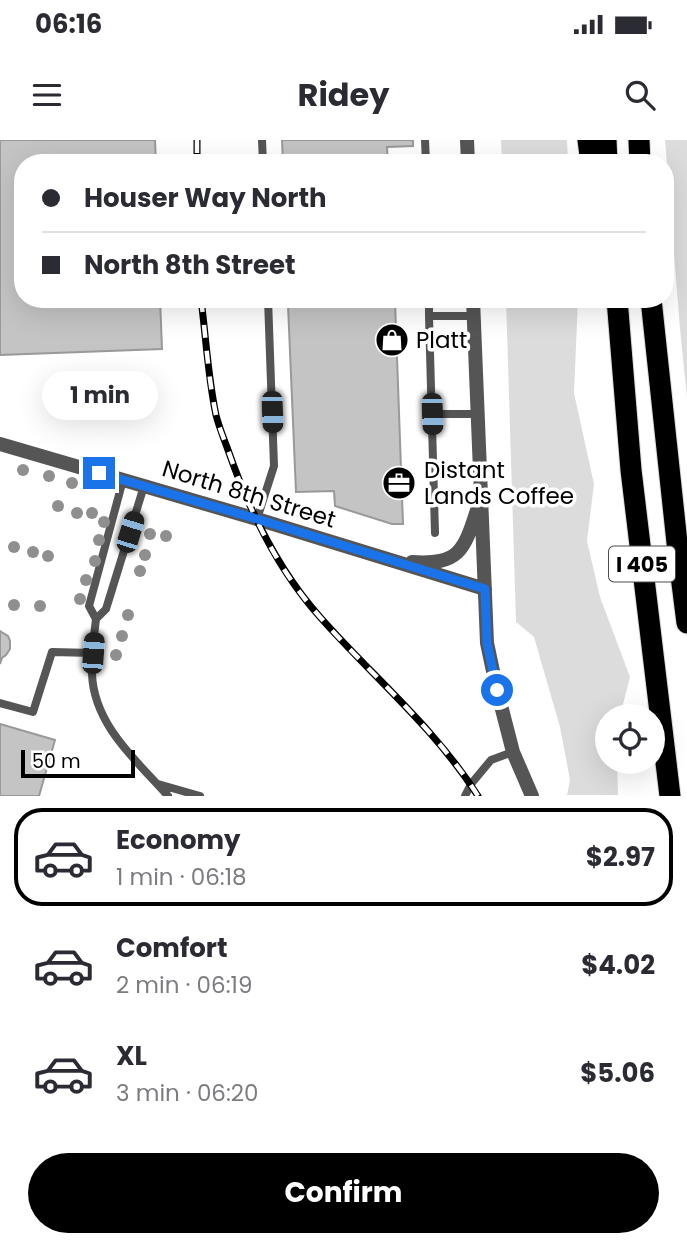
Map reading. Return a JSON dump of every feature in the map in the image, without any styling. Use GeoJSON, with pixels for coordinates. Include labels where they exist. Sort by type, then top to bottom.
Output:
{"type":"FeatureCollection","features":[{"type":"Feature","properties":{"kind":"highway","name":"I 405"},"geometry":{"type":"LineString","coordinates":[[616,308],[631,470],[670,796]]}},
{"type":"Feature","properties":{"kind":"highway","name":"I 405"},"geometry":{"type":"LineString","coordinates":[[652,308],[687,623]]}},
{"type":"Feature","properties":{"kind":"street"},"geometry":{"type":"LineString","coordinates":[[474,308],[487,643],[513,752],[532,796]]}},
{"type":"Feature","properties":{"kind":"street","name":"North 8th Street"},"geometry":{"type":"LineString","coordinates":[[0,444],[485,589]]}},
{"type":"Feature","properties":{"kind":"street"},"geometry":{"type":"LineString","coordinates":[[393,561],[443,561],[456,554],[469,535],[481,499]]}},
{"type":"Feature","properties":{"kind":"lane"},"geometry":{"type":"LineString","coordinates":[[257,519],[274,466],[268,308]]}},
{"type":"Feature","properties":{"kind":"lane"},"geometry":{"type":"LineString","coordinates":[[429,308],[435,533]]}},
{"type":"Feature","properties":{"kind":"lane"},"geometry":{"type":"LineString","coordinates":[[429,316],[474,316]]}},
{"type":"Feature","properties":{"kind":"lane"},"geometry":{"type":"LineString","coordinates":[[432,414],[478,414]]}},
{"type":"Feature","properties":{"kind":"lane"},"geometry":{"type":"LineString","coordinates":[[123,480],[89,606],[96,620],[93,689],[111,732],[169,796]]}},
{"type":"Feature","properties":{"kind":"lane"},"geometry":{"type":"LineString","coordinates":[[96,620],[106,609],[144,486]]}},
{"type":"Feature","properties":{"kind":"lane"},"geometry":{"type":"LineString","coordinates":[[0,703],[33,712],[52,652],[93,653]]}},
{"type":"Feature","properties":{"kind":"lane"},"geometry":{"type":"LineString","coordinates":[[465,796],[471,784],[491,760],[513,752]]}},
{"type":"Feature","properties":{"kind":"lane"},"geometry":{"type":"LineString","coordinates":[[158,784],[200,796]]}},
{"type":"Feature","properties":{"kind":"lane"},"geometry":{"type":"LineString","coordinates":[[471,784],[472,796]]}},
{"type":"Feature","properties":{"kind":"shaded area"},"geometry":{"type":"Polygon","coordinates":[[[501,140],[567,140],[568,154],[502,154],[501,140]]]}},
{"type":"Feature","properties":{"kind":"shaded area"},"geometry":{"type":"Polygon","coordinates":[[[665,140],[687,140],[687,398],[674,253],[674,154],[666,154],[665,140]]]}},
{"type":"Feature","properties":{"kind":"shaded area"},"geometry":{"type":"Polygon","coordinates":[[[506,308],[578,308],[574,393],[594,484],[587,541],[600,597],[630,677],[623,704],[595,704],[595,774],[617,774],[618,795],[567,795],[570,780],[560,727],[534,637],[516,622],[506,308]]]}},
{"type":"Feature","properties":{"kind":"building"},"geometry":{"type":"Polygon","coordinates":[[[0,140],[155,140],[156,154],[14,154],[14,308],[160,308],[162,349],[0,355],[0,140]]]}},
{"type":"Feature","properties":{"kind":"building"},"geometry":{"type":"Polygon","coordinates":[[[282,140],[413,140],[413,146],[387,147],[387,154],[283,154],[282,140]]]}},
{"type":"Feature","properties":{"kind":"building"},"geometry":{"type":"Polygon","coordinates":[[[288,308],[395,308],[403,524],[392,524],[335,506],[334,491],[296,492],[288,308]]]}},
{"type":"Feature","properties":{"kind":"building"},"geometry":{"type":"Polygon","coordinates":[[[0,631],[8,636],[10,649],[0,664],[0,631]]]}},
{"type":"Feature","properties":{"kind":"building"},"geometry":{"type":"Polygon","coordinates":[[[0,724],[55,740],[39,796],[0,796],[0,724]]]}},
{"type":"Feature","properties":{"kind":"railway"},"geometry":{"type":"LineString","coordinates":[[197,140],[197,154]]}},
{"type":"Feature","properties":{"kind":"railway"},"geometry":{"type":"LineString","coordinates":[[202,308],[217,419],[245,495],[266,538],[305,599],[423,725],[478,796]]}},
{"type":"Feature","properties":{"kind":"place","name":"Platt"},"geometry":{"type":"Point","coordinates":[392,340]}},
{"type":"Feature","properties":{"kind":"place","name":"Distant Lands Coffee"},"geometry":{"type":"Point","coordinates":[399,483]}},
{"type":"Feature","properties":{"kind":"route"},"geometry":{"type":"LineString","coordinates":[[99,473],[485,589],[487,643],[497,690]]}}]}
